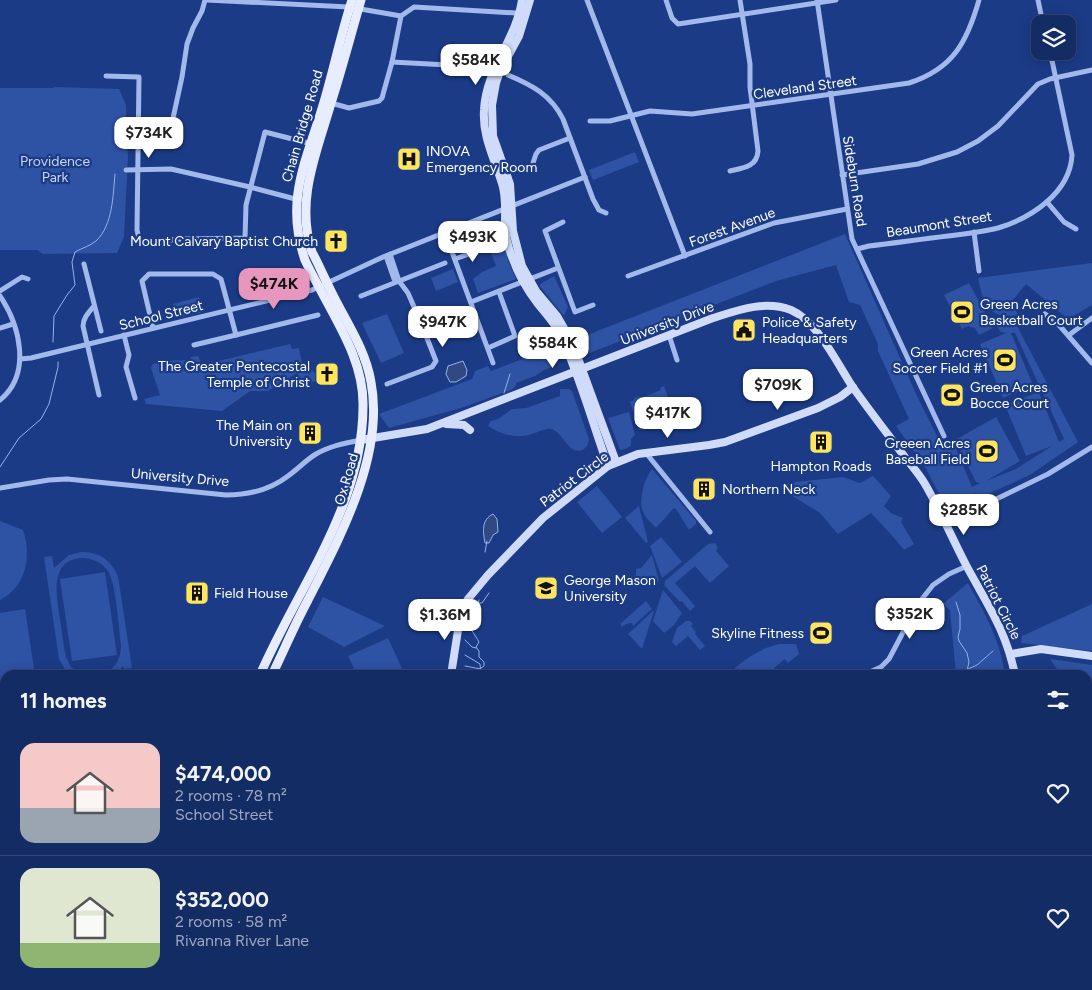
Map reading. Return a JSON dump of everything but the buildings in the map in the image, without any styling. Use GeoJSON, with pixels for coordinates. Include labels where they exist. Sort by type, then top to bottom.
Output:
{"type":"FeatureCollection","features":[{"type":"Feature","properties":{"kind":"main road","name":"Chain Bridge Road"},"geometry":{"type":"LineString","coordinates":[[315,145],[331,104],[355,4]]}},
{"type":"Feature","properties":{"kind":"main road","name":"Chain Bridge Road"},"geometry":{"type":"LineString","coordinates":[[323,285],[306,262],[296,221],[312,166],[324,101],[355,4]]}},
{"type":"Feature","properties":{"kind":"main road","name":"Ox Road"},"geometry":{"type":"LineString","coordinates":[[274,670],[354,505],[371,438],[373,398],[366,360],[323,285]]}},
{"type":"Feature","properties":{"kind":"main road","name":"Ox Road"},"geometry":{"type":"LineString","coordinates":[[262,670],[341,512],[361,440],[364,405],[359,371],[323,285]]}},
{"type":"Feature","properties":{"kind":"street"},"geometry":{"type":"LineString","coordinates":[[138,138],[167,138],[170,132],[187,44],[192,28],[206,0],[355,4],[401,16]]}},
{"type":"Feature","properties":{"kind":"street"},"geometry":{"type":"LineString","coordinates":[[522,0],[512,35],[492,73],[484,110],[486,136],[509,206],[516,245],[526,281],[564,327],[608,466]]}},
{"type":"Feature","properties":{"kind":"street"},"geometry":{"type":"LineString","coordinates":[[509,206],[510,184],[493,136],[492,105],[496,83],[519,36],[530,0]]}},
{"type":"Feature","properties":{"kind":"street"},"geometry":{"type":"LineString","coordinates":[[587,0],[685,256]]}},
{"type":"Feature","properties":{"kind":"street"},"geometry":{"type":"LineString","coordinates":[[666,0],[672,18],[678,24],[817,1],[836,0]]}},
{"type":"Feature","properties":{"kind":"street"},"geometry":{"type":"LineString","coordinates":[[730,171],[750,166],[758,156],[752,106],[750,64],[740,0]]}},
{"type":"Feature","properties":{"kind":"street","name":"Cleveland Street"},"geometry":{"type":"LineString","coordinates":[[590,121],[610,121],[655,110],[692,114],[909,83],[935,72],[950,60],[963,43],[971,27],[979,0]]}},
{"type":"Feature","properties":{"kind":"street"},"geometry":{"type":"LineString","coordinates":[[1038,0],[1041,15]]}},
{"type":"Feature","properties":{"kind":"street","name":"Sideburn Road"},"geometry":{"type":"LineString","coordinates":[[817,1],[851,232],[857,249],[944,436]]}},
{"type":"Feature","properties":{"kind":"street"},"geometry":{"type":"LineString","coordinates":[[331,104],[349,108],[380,101],[392,62],[401,16],[414,7],[516,13]]}},
{"type":"Feature","properties":{"kind":"street"},"geometry":{"type":"LineString","coordinates":[[1052,60],[1056,78]]}},
{"type":"Feature","properties":{"kind":"street"},"geometry":{"type":"LineString","coordinates":[[392,62],[486,67]]}},
{"type":"Feature","properties":{"kind":"street"},"geometry":{"type":"LineString","coordinates":[[842,175],[918,164],[957,152],[978,141],[998,126],[1038,84],[1092,70]]}},
{"type":"Feature","properties":{"kind":"street"},"geometry":{"type":"LineString","coordinates":[[508,75],[530,84],[549,98],[560,112],[598,210],[606,213]]}},
{"type":"Feature","properties":{"kind":"street"},"geometry":{"type":"LineString","coordinates":[[106,76],[139,77],[137,230],[140,243],[181,239],[245,238],[246,205],[265,132],[315,145]]}},
{"type":"Feature","properties":{"kind":"street","name":"Beaumont Street"},"geometry":{"type":"LineString","coordinates":[[857,249],[997,228],[1013,222],[1047,202],[1067,178],[1072,163],[1071,147],[1056,78]]}},
{"type":"Feature","properties":{"kind":"street"},"geometry":{"type":"LineString","coordinates":[[533,163],[539,150],[570,138]]}},
{"type":"Feature","properties":{"kind":"street"},"geometry":{"type":"LineString","coordinates":[[126,170],[171,169],[301,200]]}},
{"type":"Feature","properties":{"kind":"street","name":"School Street"},"geometry":{"type":"LineString","coordinates":[[20,359],[124,336],[323,285],[388,255],[509,206],[585,178]]}},
{"type":"Feature","properties":{"kind":"street"},"geometry":{"type":"LineString","coordinates":[[1047,202],[1064,222],[1076,229]]}},
{"type":"Feature","properties":{"kind":"street","name":"Forest Avenue"},"geometry":{"type":"LineString","coordinates":[[628,276],[774,223],[847,209]]}},
{"type":"Feature","properties":{"kind":"street"},"geometry":{"type":"LineString","coordinates":[[564,222],[544,231],[575,312],[593,305]]}},
{"type":"Feature","properties":{"kind":"street"},"geometry":{"type":"LineString","coordinates":[[974,232],[979,270]]}},
{"type":"Feature","properties":{"kind":"street"},"geometry":{"type":"LineString","coordinates":[[445,233],[493,363]]}},
{"type":"Feature","properties":{"kind":"street"},"geometry":{"type":"LineString","coordinates":[[455,259],[485,248]]}},
{"type":"Feature","properties":{"kind":"street"},"geometry":{"type":"LineString","coordinates":[[387,384],[432,367],[436,362],[422,323],[408,293],[400,281],[394,279],[388,255]]}},
{"type":"Feature","properties":{"kind":"street"},"geometry":{"type":"LineString","coordinates":[[361,296],[444,263]]}},
{"type":"Feature","properties":{"kind":"street"},"geometry":{"type":"LineString","coordinates":[[84,264],[101,331]]}},
{"type":"Feature","properties":{"kind":"street"},"geometry":{"type":"LineString","coordinates":[[471,302],[558,268]]}},
{"type":"Feature","properties":{"kind":"street"},"geometry":{"type":"LineString","coordinates":[[153,328],[142,285],[144,277],[149,274],[213,274],[221,279],[236,335]]}},
{"type":"Feature","properties":{"kind":"street"},"geometry":{"type":"LineString","coordinates":[[0,291],[22,277],[28,279]]}},
{"type":"Feature","properties":{"kind":"street"},"geometry":{"type":"LineString","coordinates":[[488,348],[515,336],[498,292]]}},
{"type":"Feature","properties":{"kind":"street"},"geometry":{"type":"LineString","coordinates":[[0,296],[13,324],[20,359],[13,386],[0,400]]}},
{"type":"Feature","properties":{"kind":"street"},"geometry":{"type":"LineString","coordinates":[[94,306],[83,322],[99,395]]}},
{"type":"Feature","properties":{"kind":"street","name":"University Drive"},"geometry":{"type":"LineString","coordinates":[[0,488],[67,479],[226,495],[244,494],[261,490],[277,483],[310,458],[326,449],[371,438],[416,432],[442,424],[713,318],[750,307],[778,307],[792,310],[804,318],[816,331],[853,387]]}},
{"type":"Feature","properties":{"kind":"street"},"geometry":{"type":"LineString","coordinates":[[1045,314],[1069,336],[1092,363]]}},
{"type":"Feature","properties":{"kind":"street"},"geometry":{"type":"LineString","coordinates":[[194,345],[318,315]]}},
{"type":"Feature","properties":{"kind":"street"},"geometry":{"type":"LineString","coordinates":[[1069,336],[1092,318]]}},
{"type":"Feature","properties":{"kind":"street"},"geometry":{"type":"LineString","coordinates":[[0,328],[13,324]]}},
{"type":"Feature","properties":{"kind":"street"},"geometry":{"type":"LineString","coordinates":[[669,335],[677,360]]}},
{"type":"Feature","properties":{"kind":"street"},"geometry":{"type":"LineString","coordinates":[[124,336],[129,355],[126,367],[135,398]]}},
{"type":"Feature","properties":{"kind":"street"},"geometry":{"type":"LineString","coordinates":[[578,370],[616,462]]}},
{"type":"Feature","properties":{"kind":"street","name":"Patriot Circle"},"geometry":{"type":"LineString","coordinates":[[452,670],[461,611],[468,599],[488,575],[543,518],[608,466],[646,453],[725,442],[818,408],[840,397],[853,387],[921,477],[967,566],[993,610],[1011,654],[1014,670]]}},
{"type":"Feature","properties":{"kind":"street"},"geometry":{"type":"LineString","coordinates":[[442,424],[464,425],[470,430],[472,417],[480,408]]}},
{"type":"Feature","properties":{"kind":"street"},"geometry":{"type":"LineString","coordinates":[[945,524],[1048,474],[1092,447]]}},
{"type":"Feature","properties":{"kind":"street"},"geometry":{"type":"LineString","coordinates":[[646,453],[710,532]]}},
{"type":"Feature","properties":{"kind":"street"},"geometry":{"type":"LineString","coordinates":[[874,670],[881,667],[889,659],[922,597],[941,578],[967,566]]}},
{"type":"Feature","properties":{"kind":"street"},"geometry":{"type":"LineString","coordinates":[[1011,654],[1041,649],[1092,656]]}},
{"type":"Feature","properties":{"kind":"green space","name":"Providence Park"},"geometry":{"type":"Polygon","coordinates":[[[0,88],[119,89],[126,105],[128,157],[124,237],[117,253],[43,254],[37,250],[0,250],[0,88]]]}},
{"type":"Feature","properties":{"kind":"green space"},"geometry":{"type":"Polygon","coordinates":[[[635,152],[639,162],[593,180],[589,170],[635,152]]]}},
{"type":"Feature","properties":{"kind":"green space"},"geometry":{"type":"Polygon","coordinates":[[[497,220],[500,222],[508,261],[516,279],[478,293],[473,279],[482,272],[496,266],[481,227],[497,220]]]}},
{"type":"Feature","properties":{"kind":"green space"},"geometry":{"type":"Polygon","coordinates":[[[845,234],[916,394],[940,442],[953,442],[972,487],[980,483],[976,482],[955,440],[996,417],[1020,461],[986,481],[1016,469],[1052,446],[1026,456],[1005,405],[1039,392],[1059,442],[1064,439],[1015,333],[1011,333],[1033,385],[1003,398],[980,344],[1006,333],[1001,332],[987,315],[1017,326],[1078,442],[1030,475],[979,498],[975,492],[977,498],[949,512],[925,467],[896,426],[909,419],[878,351],[878,344],[860,305],[849,302],[836,265],[776,281],[587,354],[582,337],[845,234]]]}},
{"type":"Feature","properties":{"kind":"green space"},"geometry":{"type":"Polygon","coordinates":[[[1092,263],[1092,305],[1068,319],[1026,284],[1012,301],[1018,315],[1008,316],[993,312],[985,302],[978,278],[1092,263]]]}},
{"type":"Feature","properties":{"kind":"green space"},"geometry":{"type":"Polygon","coordinates":[[[453,269],[458,282],[436,291],[431,278],[453,269]]]}},
{"type":"Feature","properties":{"kind":"green space"},"geometry":{"type":"Polygon","coordinates":[[[554,276],[568,307],[564,316],[539,285],[554,276]]]}},
{"type":"Feature","properties":{"kind":"green space"},"geometry":{"type":"Polygon","coordinates":[[[969,283],[993,328],[979,335],[975,328],[968,326],[962,329],[944,295],[969,283]]]}},
{"type":"Feature","properties":{"kind":"green space"},"geometry":{"type":"Polygon","coordinates":[[[199,297],[203,312],[177,318],[173,304],[199,297]]]}},
{"type":"Feature","properties":{"kind":"green space"},"geometry":{"type":"Polygon","coordinates":[[[387,314],[404,353],[381,363],[362,323],[387,314]]]}},
{"type":"Feature","properties":{"kind":"green space"},"geometry":{"type":"Polygon","coordinates":[[[290,344],[292,349],[299,348],[302,364],[316,375],[315,381],[304,385],[297,373],[268,391],[250,391],[222,411],[146,404],[144,399],[160,395],[151,368],[153,364],[158,362],[190,360],[191,357],[198,356],[202,365],[290,344]]]}},
{"type":"Feature","properties":{"kind":"green space"},"geometry":{"type":"Polygon","coordinates":[[[556,346],[559,357],[550,368],[516,383],[516,386],[511,390],[461,408],[389,428],[379,414],[472,379],[475,371],[488,366],[491,371],[556,346]]]}},
{"type":"Feature","properties":{"kind":"green space"},"geometry":{"type":"Polygon","coordinates":[[[664,386],[678,425],[639,430],[630,402],[634,398],[640,396],[641,398],[661,390],[660,388],[664,386]]]}},
{"type":"Feature","properties":{"kind":"green space"},"geometry":{"type":"Polygon","coordinates":[[[560,389],[572,391],[589,439],[584,449],[574,450],[559,434],[551,429],[514,436],[498,432],[488,426],[491,421],[498,419],[512,409],[526,408],[560,396],[560,389]]]}},
{"type":"Feature","properties":{"kind":"green space"},"geometry":{"type":"Polygon","coordinates":[[[629,412],[635,435],[631,439],[631,446],[620,450],[608,418],[629,412]]]}},
{"type":"Feature","properties":{"kind":"green space"},"geometry":{"type":"Polygon","coordinates":[[[652,469],[696,521],[696,524],[689,530],[674,508],[656,528],[644,514],[641,502],[643,490],[652,469]]]}},
{"type":"Feature","properties":{"kind":"green space"},"geometry":{"type":"Polygon","coordinates":[[[873,476],[891,496],[884,506],[891,513],[903,518],[901,522],[914,544],[904,550],[871,513],[838,534],[820,513],[786,492],[786,483],[843,477],[860,483],[873,476]]]}},
{"type":"Feature","properties":{"kind":"green space"},"geometry":{"type":"Polygon","coordinates":[[[597,486],[622,517],[602,533],[577,502],[597,486]]]}},
{"type":"Feature","properties":{"kind":"green space"},"geometry":{"type":"Polygon","coordinates":[[[639,506],[648,542],[646,543],[625,518],[639,506]]]}},
{"type":"Feature","properties":{"kind":"green space"},"geometry":{"type":"Polygon","coordinates":[[[0,521],[23,530],[26,540],[27,560],[25,570],[16,587],[0,600],[0,521]]]}},
{"type":"Feature","properties":{"kind":"green space"},"geometry":{"type":"Polygon","coordinates":[[[661,537],[682,562],[662,578],[650,546],[661,537]]]}},
{"type":"Feature","properties":{"kind":"green space"},"geometry":{"type":"Polygon","coordinates":[[[715,543],[718,548],[716,551],[729,566],[710,583],[695,566],[675,583],[695,606],[690,611],[664,585],[665,581],[708,544],[715,543]]]}},
{"type":"Feature","properties":{"kind":"green space"},"geometry":{"type":"Polygon","coordinates":[[[81,552],[93,553],[108,561],[115,570],[118,576],[132,668],[124,669],[123,666],[119,670],[110,670],[118,660],[121,650],[114,587],[109,573],[99,562],[84,558],[65,564],[57,580],[57,600],[66,657],[71,667],[76,670],[65,670],[59,659],[44,557],[52,556],[54,568],[69,555],[81,552]]]}},
{"type":"Feature","properties":{"kind":"green space"},"geometry":{"type":"Polygon","coordinates":[[[652,555],[659,581],[650,588],[640,580],[638,582],[634,577],[636,569],[641,568],[652,555]]]}},
{"type":"Feature","properties":{"kind":"green space"},"geometry":{"type":"Polygon","coordinates":[[[105,572],[117,655],[72,661],[60,579],[105,572]]]}},
{"type":"Feature","properties":{"kind":"green space"},"geometry":{"type":"Polygon","coordinates":[[[968,583],[996,638],[1004,670],[956,670],[950,610],[943,604],[968,583]]]}},
{"type":"Feature","properties":{"kind":"green space"},"geometry":{"type":"Polygon","coordinates":[[[663,590],[682,613],[674,625],[664,633],[653,621],[663,590]]]}},
{"type":"Feature","properties":{"kind":"green space"},"geometry":{"type":"Polygon","coordinates":[[[323,597],[385,626],[344,647],[308,627],[323,597]]]}},
{"type":"Feature","properties":{"kind":"green space"},"geometry":{"type":"Polygon","coordinates":[[[646,601],[652,609],[633,626],[632,623],[622,627],[620,624],[646,601]]]}},
{"type":"Feature","properties":{"kind":"green space"},"geometry":{"type":"Polygon","coordinates":[[[1092,604],[1092,651],[1021,643],[1022,636],[1092,604]]]}},
{"type":"Feature","properties":{"kind":"green space"},"geometry":{"type":"Polygon","coordinates":[[[25,609],[34,670],[0,670],[0,613],[25,609]]]}},
{"type":"Feature","properties":{"kind":"green space"},"geometry":{"type":"Polygon","coordinates":[[[654,611],[642,649],[628,634],[654,611]]]}},
{"type":"Feature","properties":{"kind":"green space"},"geometry":{"type":"Polygon","coordinates":[[[686,621],[690,621],[693,624],[691,626],[696,632],[695,634],[705,646],[700,650],[688,636],[676,646],[672,642],[677,628],[686,621]]]}},
{"type":"Feature","properties":{"kind":"green space"},"geometry":{"type":"Polygon","coordinates":[[[388,638],[403,670],[355,670],[348,656],[388,638]]]}},
{"type":"Feature","properties":{"kind":"green space"},"geometry":{"type":"Polygon","coordinates":[[[779,644],[796,644],[799,654],[788,663],[785,659],[774,668],[776,670],[735,670],[750,657],[766,648],[779,644]]]}},
{"type":"Feature","properties":{"kind":"green space"},"geometry":{"type":"Polygon","coordinates":[[[1050,659],[1092,665],[1092,670],[1058,670],[1050,659]]]}},
{"type":"Feature","properties":{"kind":"shaded area"},"geometry":{"type":"Polygon","coordinates":[[[463,361],[467,370],[466,376],[456,382],[450,382],[446,374],[448,366],[463,361]]]}},
{"type":"Feature","properties":{"kind":"shaded area"},"geometry":{"type":"Polygon","coordinates":[[[493,514],[497,519],[498,532],[493,535],[489,543],[485,543],[483,531],[485,523],[493,514]]]}},
{"type":"Feature","properties":{"kind":"waterway"},"geometry":{"type":"LineString","coordinates":[[53,342],[54,316],[75,285],[72,262],[75,252],[96,241],[106,227],[113,200],[115,174]]}},
{"type":"Feature","properties":{"kind":"waterway"},"geometry":{"type":"LineString","coordinates":[[0,467],[19,438],[41,419],[49,404],[58,362]]}},
{"type":"Feature","properties":{"kind":"waterway"},"geometry":{"type":"LineString","coordinates":[[504,393],[510,374]]}},
{"type":"Feature","properties":{"kind":"waterway"},"geometry":{"type":"LineString","coordinates":[[485,552],[487,541]]}},
{"type":"Feature","properties":{"kind":"waterway"},"geometry":{"type":"LineString","coordinates":[[478,603],[482,603],[489,593]]}},
{"type":"Feature","properties":{"kind":"waterway"},"geometry":{"type":"LineString","coordinates":[[479,600],[476,609],[478,614],[470,627],[479,642],[476,647],[479,651],[479,657],[484,662],[484,666],[481,668]]}},
{"type":"Feature","properties":{"kind":"waterway"},"geometry":{"type":"LineString","coordinates":[[956,602],[960,615],[958,637],[967,653],[969,662],[967,670]]}},
{"type":"Feature","properties":{"kind":"waterway"},"geometry":{"type":"LineString","coordinates":[[465,640],[472,647],[476,648]]}},
{"type":"Feature","properties":{"kind":"waterway"},"geometry":{"type":"LineString","coordinates":[[968,669],[977,665],[993,651]]}},
{"type":"Feature","properties":{"kind":"waterway"},"geometry":{"type":"LineString","coordinates":[[465,655],[480,664],[481,670]]}},
{"type":"Feature","properties":{"kind":"waterway"},"geometry":{"type":"LineString","coordinates":[[465,666],[481,669]]}},
{"type":"Feature","properties":{"kind":"place","name":"INOVA Emergency Room"},"geometry":{"type":"Point","coordinates":[409,159]}},
{"type":"Feature","properties":{"kind":"place","name":"Mount Calvary Baptist Church"},"geometry":{"type":"Point","coordinates":[336,241]}},
{"type":"Feature","properties":{"kind":"place","name":"Green Acres Basketball Court"},"geometry":{"type":"Point","coordinates":[962,312]}},
{"type":"Feature","properties":{"kind":"place","name":"Police & Safety Headquarters"},"geometry":{"type":"Point","coordinates":[744,330]}},
{"type":"Feature","properties":{"kind":"place","name":"Green Acres Soccer Field #1"},"geometry":{"type":"Point","coordinates":[1005,360]}},
{"type":"Feature","properties":{"kind":"place","name":"The Greater Pentecostal Temple of Christ"},"geometry":{"type":"Point","coordinates":[327,374]}},
{"type":"Feature","properties":{"kind":"place","name":"Green Acres Bocce Court"},"geometry":{"type":"Point","coordinates":[952,395]}},
{"type":"Feature","properties":{"kind":"place","name":"The Main on University"},"geometry":{"type":"Point","coordinates":[310,433]}},
{"type":"Feature","properties":{"kind":"place","name":"Hampton Roads"},"geometry":{"type":"Point","coordinates":[821,442]}},
{"type":"Feature","properties":{"kind":"place","name":"Greeen Acres Baseball Field"},"geometry":{"type":"Point","coordinates":[987,451]}},
{"type":"Feature","properties":{"kind":"place","name":"Northern Neck"},"geometry":{"type":"Point","coordinates":[704,489]}},
{"type":"Feature","properties":{"kind":"place","name":"George Mason University"},"geometry":{"type":"Point","coordinates":[546,588]}},
{"type":"Feature","properties":{"kind":"place","name":"Field House"},"geometry":{"type":"Point","coordinates":[197,593]}},
{"type":"Feature","properties":{"kind":"place","name":"Skyline Fitness"},"geometry":{"type":"Point","coordinates":[821,633]}}]}
